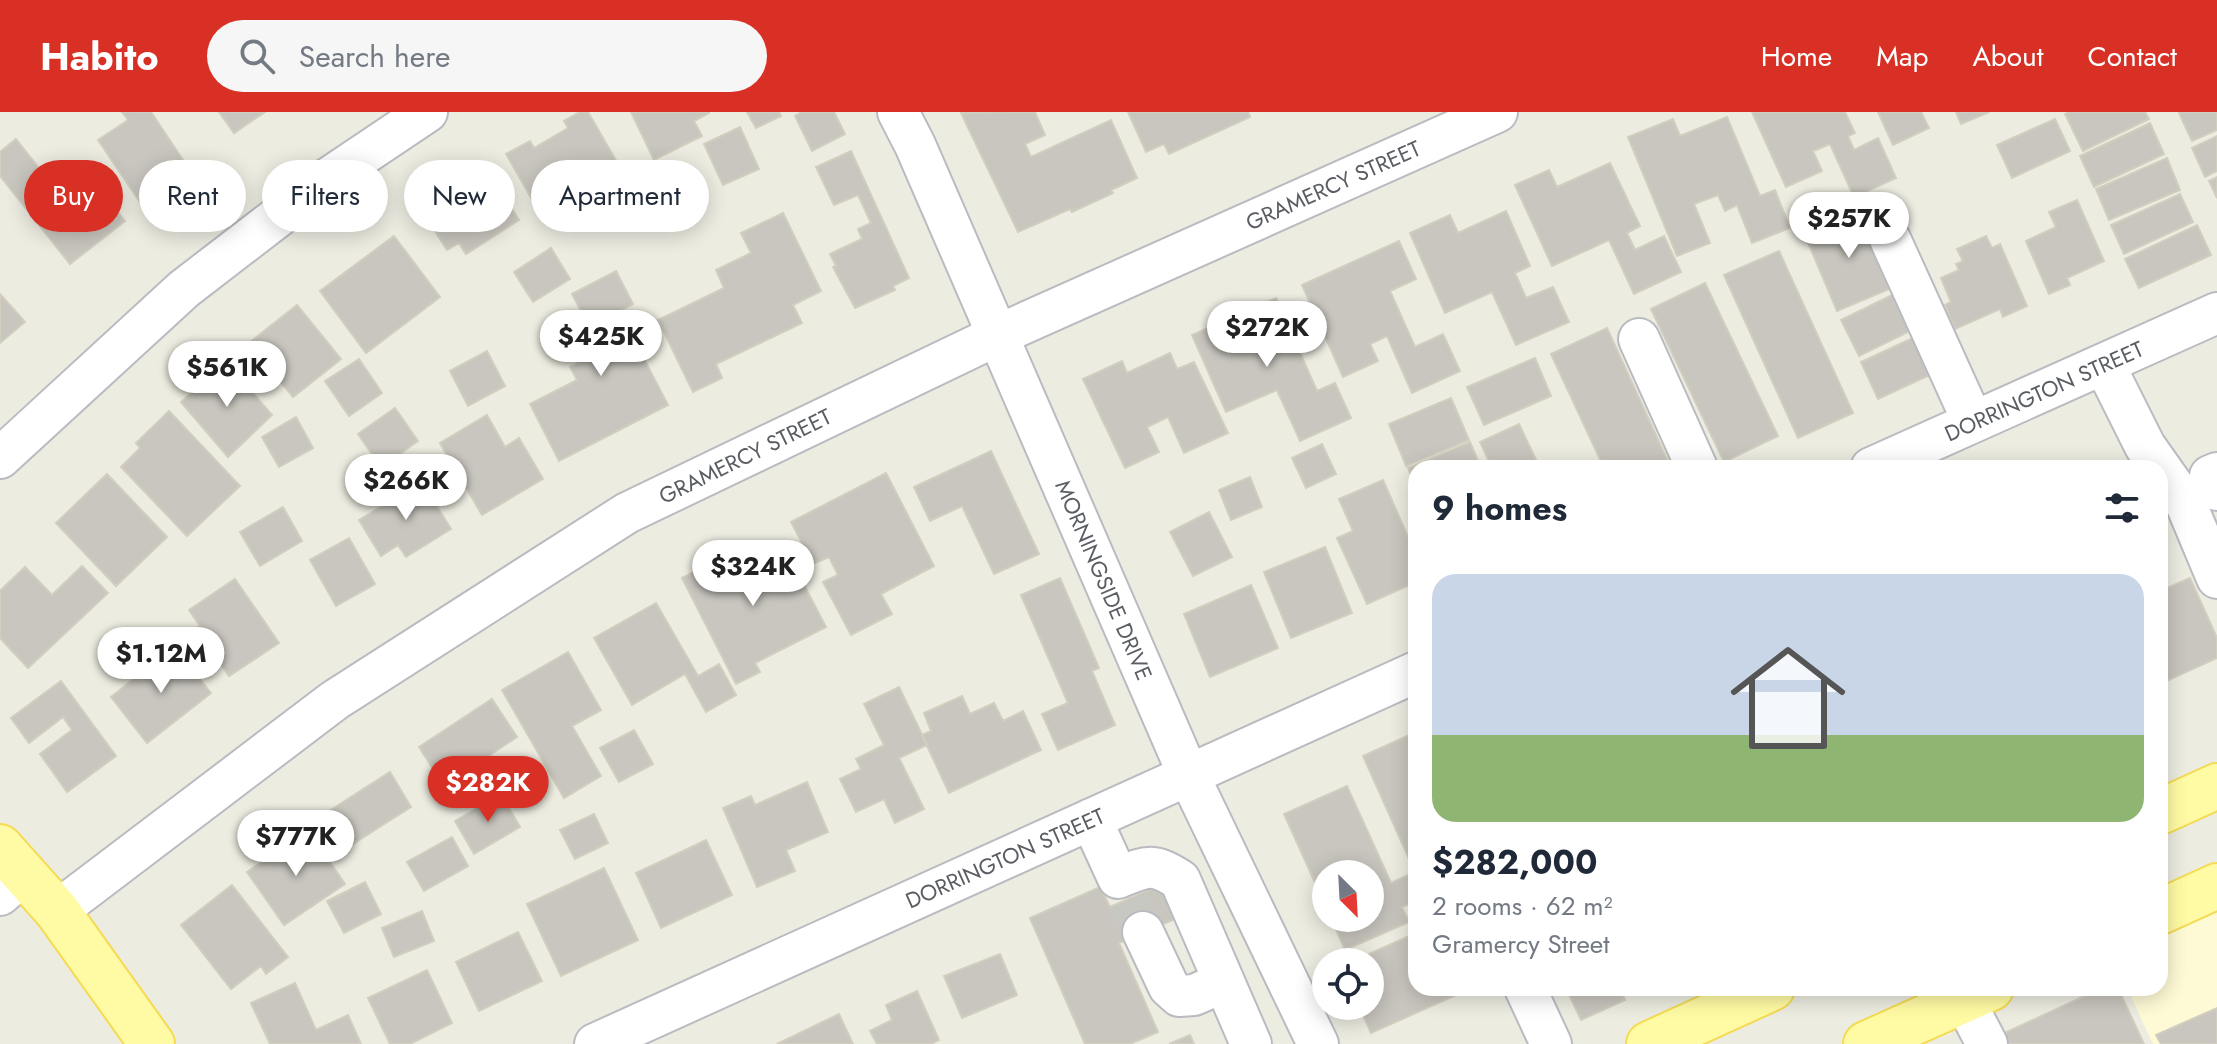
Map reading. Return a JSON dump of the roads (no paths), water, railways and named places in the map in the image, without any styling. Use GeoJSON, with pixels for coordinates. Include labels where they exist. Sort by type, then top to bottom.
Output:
{"type":"FeatureCollection","features":[{"type":"Feature","properties":{"kind":"main road"},"geometry":{"type":"LineString","coordinates":[[2168,808],[2217,786]]}},
{"type":"Feature","properties":{"kind":"main road"},"geometry":{"type":"LineString","coordinates":[[8,872],[57,911],[152,1044]]}},
{"type":"Feature","properties":{"kind":"main road"},"geometry":{"type":"LineString","coordinates":[[2168,908],[2217,886]]}},
{"type":"Feature","properties":{"kind":"main road"},"geometry":{"type":"LineString","coordinates":[[1649,1044],[1754,996]]}},
{"type":"Feature","properties":{"kind":"main road"},"geometry":{"type":"LineString","coordinates":[[1866,1044],[1974,996]]}},
{"type":"Feature","properties":{"kind":"street"},"geometry":{"type":"LineString","coordinates":[[0,458],[184,289],[327,179],[427,112]]}},
{"type":"Feature","properties":{"kind":"street","name":"MORNINGSIDE DRIVE"},"geometry":{"type":"LineString","coordinates":[[898,112],[1188,774],[1318,1044]]}},
{"type":"Feature","properties":{"kind":"street","name":"GRAMERCY STREET"},"geometry":{"type":"LineString","coordinates":[[57,911],[335,700],[627,513],[998,335],[1497,112]]}},
{"type":"Feature","properties":{"kind":"street"},"geometry":{"type":"LineString","coordinates":[[1890,239],[1973,422]]}},
{"type":"Feature","properties":{"kind":"street","name":"DORRINGTON STREET"},"geometry":{"type":"LineString","coordinates":[[1889,460],[2217,313]]}},
{"type":"Feature","properties":{"kind":"street"},"geometry":{"type":"LineString","coordinates":[[1639,339],[1693,460]]}},
{"type":"Feature","properties":{"kind":"street"},"geometry":{"type":"LineString","coordinates":[[2104,364],[2155,460]]}},
{"type":"Feature","properties":{"kind":"street"},"geometry":{"type":"LineString","coordinates":[[2217,473],[2210,476],[2217,490]]}},
{"type":"Feature","properties":{"kind":"street"},"geometry":{"type":"LineString","coordinates":[[2168,479],[2186,504],[2217,578]]}},
{"type":"Feature","properties":{"kind":"street","name":"DORRINGTON STREET"},"geometry":{"type":"LineString","coordinates":[[595,1044],[1408,676]]}},
{"type":"Feature","properties":{"kind":"street"},"geometry":{"type":"LineString","coordinates":[[1091,819],[1169,987],[1179,996],[1228,992],[1286,977]]}},
{"type":"Feature","properties":{"kind":"street"},"geometry":{"type":"LineString","coordinates":[[1130,904],[1143,868],[1162,868],[1180,880],[1251,1044]]}},
{"type":"Feature","properties":{"kind":"street"},"geometry":{"type":"LineString","coordinates":[[1529,996],[1551,1044]]}},
{"type":"Feature","properties":{"kind":"street"},"geometry":{"type":"LineString","coordinates":[[1978,996],[1987,1044]]}},
{"type":"Feature","properties":{"kind":"tunnel"},"geometry":{"type":"LineString","coordinates":[[1128,900],[1143,932]]}}]}
